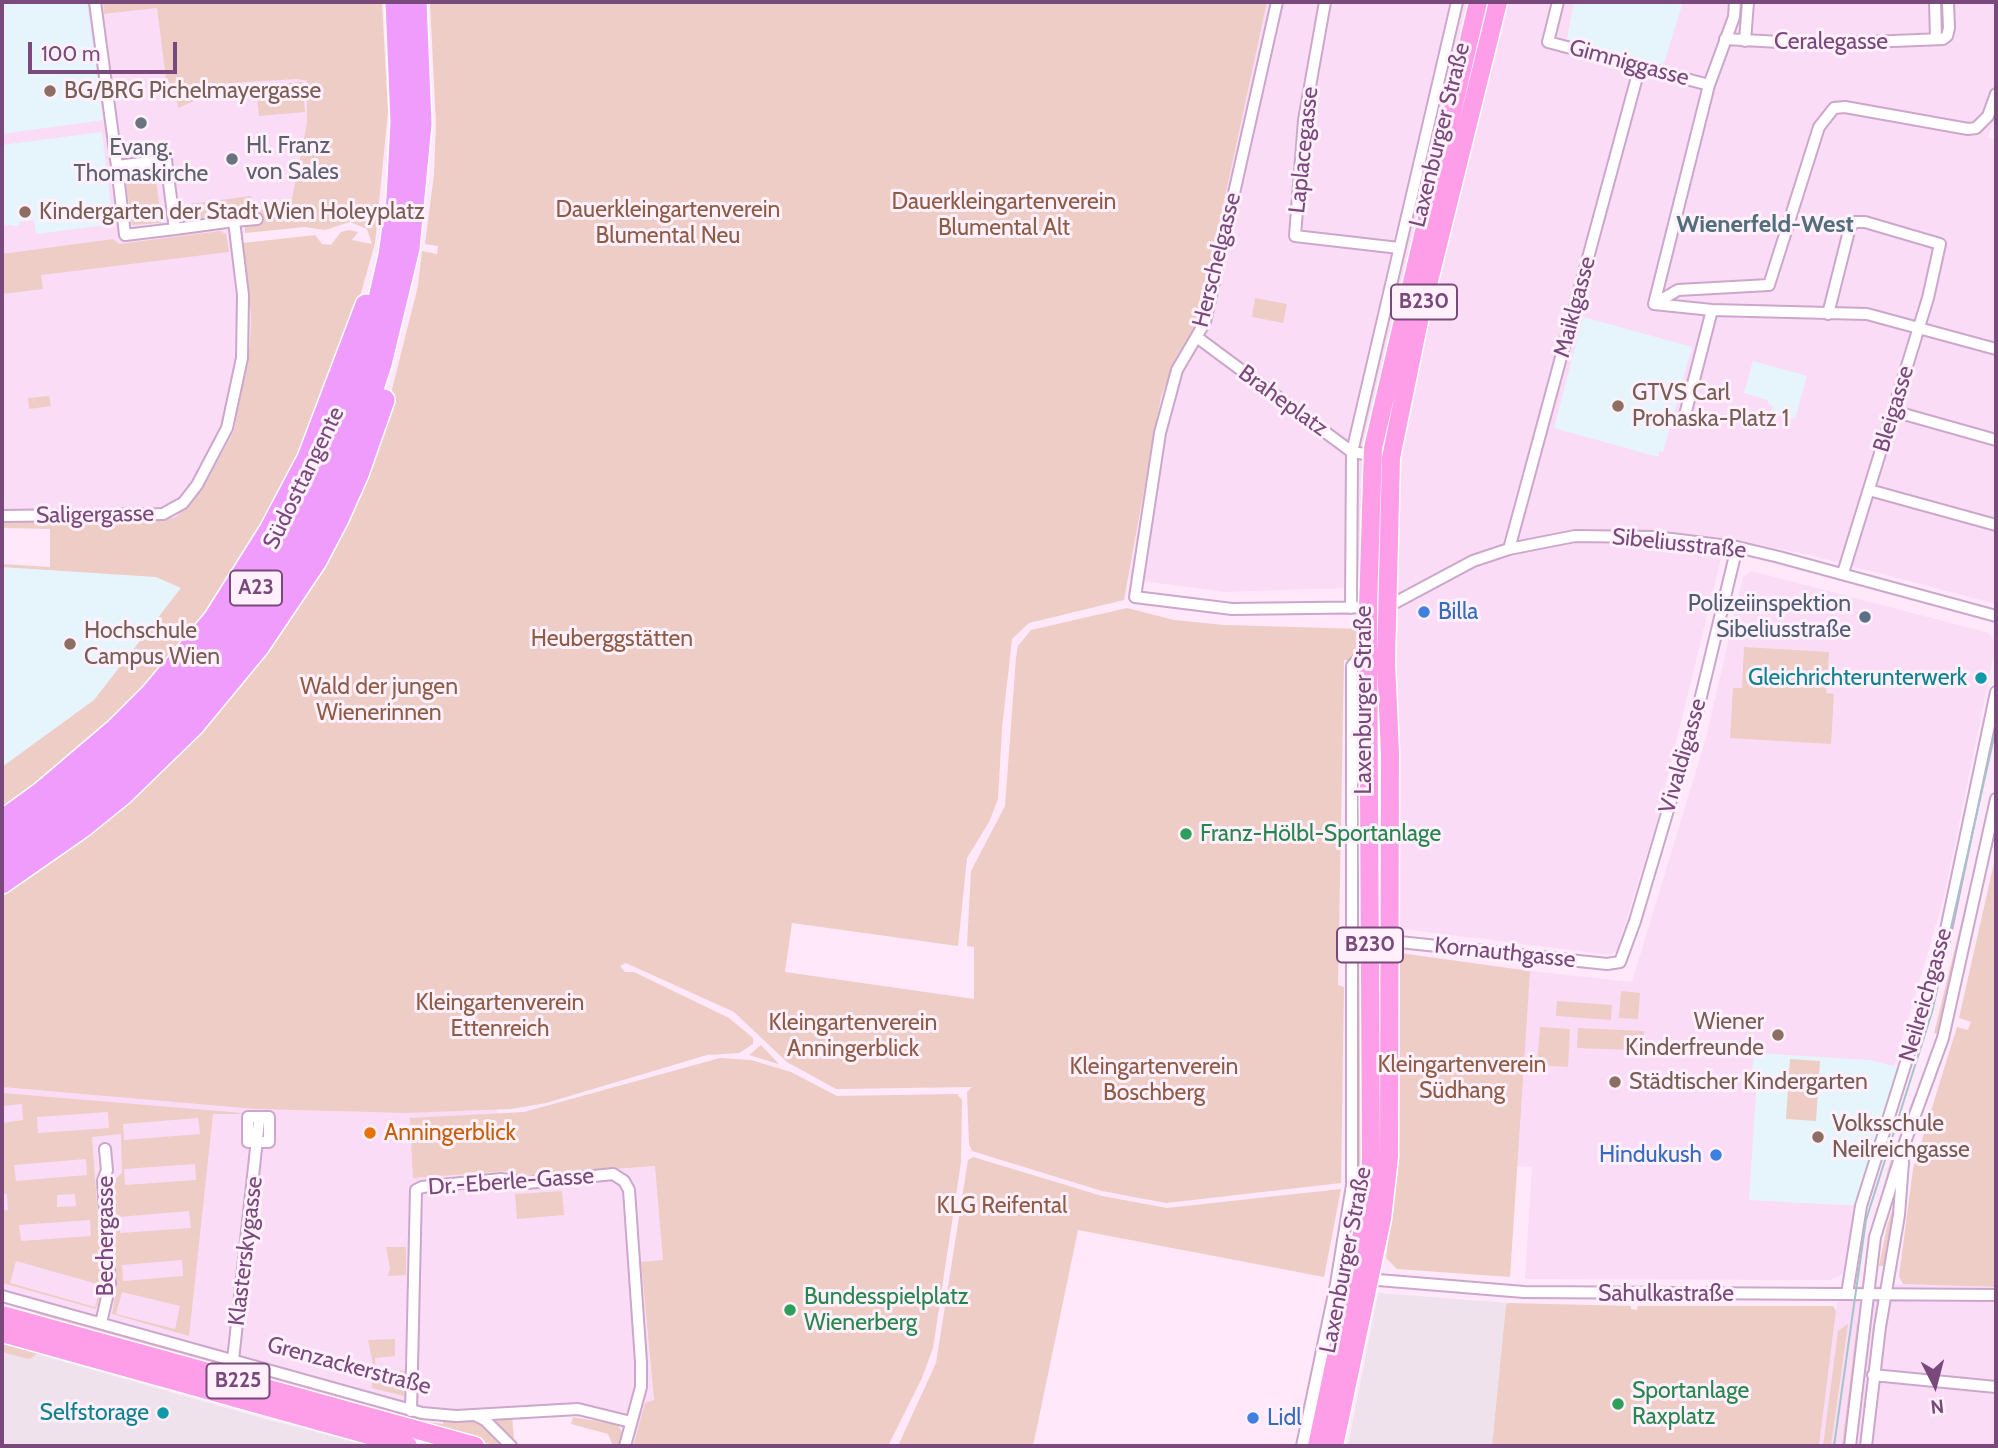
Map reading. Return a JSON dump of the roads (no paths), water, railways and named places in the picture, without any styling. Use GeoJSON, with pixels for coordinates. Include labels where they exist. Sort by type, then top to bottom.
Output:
{"type":"FeatureCollection","features":[{"type":"Feature","properties":{"kind":"highway","name":"Südosttangente"},"geometry":{"type":"LineString","coordinates":[[2,841],[82,782],[140,730],[193,672],[248,600],[294,526],[334,443],[363,361],[389,255],[397,198],[401,122],[396,2]]}},
{"type":"Feature","properties":{"kind":"highway","name":"Südosttangente"},"geometry":{"type":"LineString","coordinates":[[2,863],[85,803],[144,751],[207,684],[264,610],[311,532],[350,450],[378,374],[402,287],[419,162],[421,91],[416,2]]}},
{"type":"Feature","properties":{"kind":"highway"},"geometry":{"type":"LineString","coordinates":[[2,821],[83,759],[151,694],[191,649],[240,582],[308,458],[366,304],[389,255]]}},
{"type":"Feature","properties":{"kind":"highway"},"geometry":{"type":"LineString","coordinates":[[2,883],[81,828],[159,760],[227,688],[278,620],[316,561],[358,474],[393,366],[402,287]]}},
{"type":"Feature","properties":{"kind":"main road","name":"Laxenburger Straße"},"geometry":{"type":"LineString","coordinates":[[1317,1446],[1368,1205],[1371,1159],[1370,647],[1360,608],[1372,455],[1478,2]]}},
{"type":"Feature","properties":{"kind":"main road","name":"Laxenburger Straße"},"geometry":{"type":"LineString","coordinates":[[1335,1446],[1352,1281],[1382,1219],[1389,1157],[1387,607],[1391,458],[1419,321],[1498,2]]}},
{"type":"Feature","properties":{"kind":"main road","name":"Grenzackerstraße"},"geometry":{"type":"LineString","coordinates":[[2,1314],[31,1314],[475,1446]]}},
{"type":"Feature","properties":{"kind":"main road","name":"B225"},"geometry":{"type":"LineString","coordinates":[[2,1333],[408,1446]]}},
{"type":"Feature","properties":{"kind":"street"},"geometry":{"type":"LineString","coordinates":[[95,2],[125,235],[257,219]]}},
{"type":"Feature","properties":{"kind":"street","name":"Herschelgasse"},"geometry":{"type":"LineString","coordinates":[[1135,597],[1160,433],[1177,370],[1205,322],[1277,2]]}},
{"type":"Feature","properties":{"kind":"street","name":"Laplacegasse"},"geometry":{"type":"LineString","coordinates":[[1325,2],[1302,138],[1295,236],[1399,248]]}},
{"type":"Feature","properties":{"kind":"street","name":"Laxenburger Straße"},"geometry":{"type":"LineString","coordinates":[[1360,608],[1352,452],[1457,2]]}},
{"type":"Feature","properties":{"kind":"street","name":"Gimniggasse"},"geometry":{"type":"LineString","coordinates":[[1558,2],[1548,42],[1709,85]]}},
{"type":"Feature","properties":{"kind":"street"},"geometry":{"type":"LineString","coordinates":[[1654,304],[1709,85],[1734,17],[1735,2]]}},
{"type":"Feature","properties":{"kind":"street"},"geometry":{"type":"LineString","coordinates":[[1745,41],[1748,2]]}},
{"type":"Feature","properties":{"kind":"street"},"geometry":{"type":"LineString","coordinates":[[1935,2],[1936,39],[1947,36],[1948,2]]}},
{"type":"Feature","properties":{"kind":"street","name":"Ceralegasse"},"geometry":{"type":"LineString","coordinates":[[1725,39],[1852,44],[1936,39]]}},
{"type":"Feature","properties":{"kind":"street","name":"Maiklgasse"},"geometry":{"type":"LineString","coordinates":[[1510,549],[1640,66]]}},
{"type":"Feature","properties":{"kind":"street"},"geometry":{"type":"LineString","coordinates":[[1654,304],[1678,290],[1769,285],[1819,127],[1834,108],[1845,107],[1958,129],[1976,128],[1988,116],[1996,94]]}},
{"type":"Feature","properties":{"kind":"street"},"geometry":{"type":"LineString","coordinates":[[117,166],[166,160],[175,229]]}},
{"type":"Feature","properties":{"kind":"street","name":"Saligergasse"},"geometry":{"type":"LineString","coordinates":[[2,516],[163,514],[183,503],[197,485],[227,428],[242,358],[243,295],[234,221]]}},
{"type":"Feature","properties":{"kind":"street","name":"Bleigasse"},"geometry":{"type":"LineString","coordinates":[[1828,314],[1850,228],[1855,222],[1865,222],[1940,244],[1919,326],[1843,573]]}},
{"type":"Feature","properties":{"kind":"street"},"geometry":{"type":"LineString","coordinates":[[1654,304],[1712,310],[1867,314],[1996,349]]}},
{"type":"Feature","properties":{"kind":"street"},"geometry":{"type":"LineString","coordinates":[[1685,415],[1712,310]]}},
{"type":"Feature","properties":{"kind":"street","name":"Braheplatz"},"geometry":{"type":"LineString","coordinates":[[1198,338],[1352,452],[1372,455]]}},
{"type":"Feature","properties":{"kind":"street"},"geometry":{"type":"LineString","coordinates":[[1893,411],[1996,440]]}},
{"type":"Feature","properties":{"kind":"street"},"geometry":{"type":"LineString","coordinates":[[1869,490],[1996,525]]}},
{"type":"Feature","properties":{"kind":"street","name":"Sibeliusstraße"},"geometry":{"type":"LineString","coordinates":[[1135,597],[1232,609],[1387,607],[1473,561],[1510,549],[1575,536],[1655,537],[1737,547],[1843,573],[1996,616]]}},
{"type":"Feature","properties":{"kind":"street","name":"Vivaldigasse"},"geometry":{"type":"LineString","coordinates":[[1620,962],[1635,921],[1698,709],[1737,547]]}},
{"type":"Feature","properties":{"kind":"street","name":"Neilreichgasse"},"geometry":{"type":"LineString","coordinates":[[1847,1294],[1861,1206],[1942,944],[1996,692]]}},
{"type":"Feature","properties":{"kind":"street","name":"Neilreichgasse"},"geometry":{"type":"LineString","coordinates":[[1850,1446],[1875,1237],[1904,1145],[1943,1038],[1996,799]]}},
{"type":"Feature","properties":{"kind":"street","name":"Kornauthgasse"},"geometry":{"type":"LineString","coordinates":[[1390,941],[1611,964],[1620,962]]}},
{"type":"Feature","properties":{"kind":"street","name":"Klasterskygasse"},"geometry":{"type":"LineString","coordinates":[[233,1360],[259,1142],[259,1121]]}},
{"type":"Feature","properties":{"kind":"street","name":"Neilreichgasse"},"geometry":{"type":"LineString","coordinates":[[1866,1446],[1873,1375],[1899,1215],[1904,1145]]}},
{"type":"Feature","properties":{"kind":"street","name":"Bechergasse"},"geometry":{"type":"LineString","coordinates":[[101,1323],[110,1284],[103,1177],[107,1170],[105,1149]]}},
{"type":"Feature","properties":{"kind":"street","name":"Dr.-Eberle-Gasse"},"geometry":{"type":"LineString","coordinates":[[411,1411],[416,1191],[422,1187],[501,1179],[527,1183],[613,1174],[624,1181],[629,1190],[635,1268],[641,1387],[631,1422]]}},
{"type":"Feature","properties":{"kind":"street","name":"Laxenburger Straße"},"geometry":{"type":"LineString","coordinates":[[1302,1446],[1313,1389],[1352,1281]]}},
{"type":"Feature","properties":{"kind":"street","name":"Sahulkastraße"},"geometry":{"type":"LineString","coordinates":[[1352,1281],[1524,1292],[1996,1295]]}},
{"type":"Feature","properties":{"kind":"street","name":"Grenzackerstraße"},"geometry":{"type":"LineString","coordinates":[[2,1296],[31,1314],[101,1323],[411,1411],[438,1415],[475,1415],[578,1409],[631,1422]]}},
{"type":"Feature","properties":{"kind":"street"},"geometry":{"type":"LineString","coordinates":[[1873,1375],[1996,1387]]}},
{"type":"Feature","properties":{"kind":"street"},"geometry":{"type":"LineString","coordinates":[[475,1415],[485,1420],[511,1446]]}},
{"type":"Feature","properties":{"kind":"street"},"geometry":{"type":"LineString","coordinates":[[625,1446],[631,1422]]}},
{"type":"Feature","properties":{"kind":"tram line"},"geometry":{"type":"LineString","coordinates":[[1834,1446],[1866,1220],[1932,1012],[1996,728]]}},
{"type":"Feature","properties":{"kind":"place","name":"BG/BRG Pichelmayergasse"},"geometry":{"type":"Point","coordinates":[50,91]}},
{"type":"Feature","properties":{"kind":"place","name":"Evang. Thomaskirche"},"geometry":{"type":"Point","coordinates":[141,123]}},
{"type":"Feature","properties":{"kind":"place","name":"Hl. Franz von Sales"},"geometry":{"type":"Point","coordinates":[232,159]}},
{"type":"Feature","properties":{"kind":"place","name":"Kindergarten der Stadt Wien Holeyplatz"},"geometry":{"type":"Point","coordinates":[25,212]}},
{"type":"Feature","properties":{"kind":"place","name":"GTVS Carl Prohaska-Platz 1"},"geometry":{"type":"Point","coordinates":[1618,406]}},
{"type":"Feature","properties":{"kind":"place","name":"Billa"},"geometry":{"type":"Point","coordinates":[1424,612]}},
{"type":"Feature","properties":{"kind":"place","name":"Polizeiinspektion Sibeliusstraße"},"geometry":{"type":"Point","coordinates":[1865,617]}},
{"type":"Feature","properties":{"kind":"place","name":"Hochschule Campus Wien"},"geometry":{"type":"Point","coordinates":[70,644]}},
{"type":"Feature","properties":{"kind":"place","name":"Gleichrichterunterwerk"},"geometry":{"type":"Point","coordinates":[1981,678]}},
{"type":"Feature","properties":{"kind":"place","name":"Franz-Hölbl-Sportanlage"},"geometry":{"type":"Point","coordinates":[1186,834]}},
{"type":"Feature","properties":{"kind":"place","name":"Wiener Kinderfreunde"},"geometry":{"type":"Point","coordinates":[1778,1035]}},
{"type":"Feature","properties":{"kind":"place","name":"Städtischer Kindergarten"},"geometry":{"type":"Point","coordinates":[1615,1082]}},
{"type":"Feature","properties":{"kind":"place","name":"Anningerblick"},"geometry":{"type":"Point","coordinates":[370,1133]}},
{"type":"Feature","properties":{"kind":"place","name":"Volksschule Neilreichgasse"},"geometry":{"type":"Point","coordinates":[1818,1137]}},
{"type":"Feature","properties":{"kind":"place","name":"Hindukush"},"geometry":{"type":"Point","coordinates":[1716,1155]}},
{"type":"Feature","properties":{"kind":"place","name":"Bundesspielplatz Wienerberg"},"geometry":{"type":"Point","coordinates":[790,1310]}},
{"type":"Feature","properties":{"kind":"place","name":"Sportanlage Raxplatz"},"geometry":{"type":"Point","coordinates":[1618,1404]}},
{"type":"Feature","properties":{"kind":"place","name":"Selfstorage"},"geometry":{"type":"Point","coordinates":[163,1413]}},
{"type":"Feature","properties":{"kind":"place","name":"Lidl"},"geometry":{"type":"Point","coordinates":[1253,1418]}},
{"type":"Feature","properties":{"kind":"district","name":"Wienerfeld-West"},"geometry":{"type":"Point","coordinates":[1765,225]}},
{"type":"Feature","properties":{"kind":"park label","name":"Dauerkleingartenverein Blumental Alt"},"geometry":{"type":"Point","coordinates":[1004,215]}},
{"type":"Feature","properties":{"kind":"park label","name":"Dauerkleingartenverein Blumental Neu"},"geometry":{"type":"Point","coordinates":[668,223]}},
{"type":"Feature","properties":{"kind":"park label","name":"Heuberggstätten"},"geometry":{"type":"Point","coordinates":[612,639]}},
{"type":"Feature","properties":{"kind":"park label","name":"Wald der jungen Wienerinnen"},"geometry":{"type":"Point","coordinates":[379,700]}},
{"type":"Feature","properties":{"kind":"park label","name":"Kleingartenverein Ettenreich"},"geometry":{"type":"Point","coordinates":[500,1016]}},
{"type":"Feature","properties":{"kind":"park label","name":"Kleingartenverein Anningerblick"},"geometry":{"type":"Point","coordinates":[853,1036]}},
{"type":"Feature","properties":{"kind":"park label","name":"Kleingartenverein Südhang"},"geometry":{"type":"Point","coordinates":[1462,1078]}},
{"type":"Feature","properties":{"kind":"park label","name":"Kleingartenverein Boschberg"},"geometry":{"type":"Point","coordinates":[1154,1080]}},
{"type":"Feature","properties":{"kind":"park label","name":"KLG Reifental"},"geometry":{"type":"Point","coordinates":[1002,1206]}}]}
